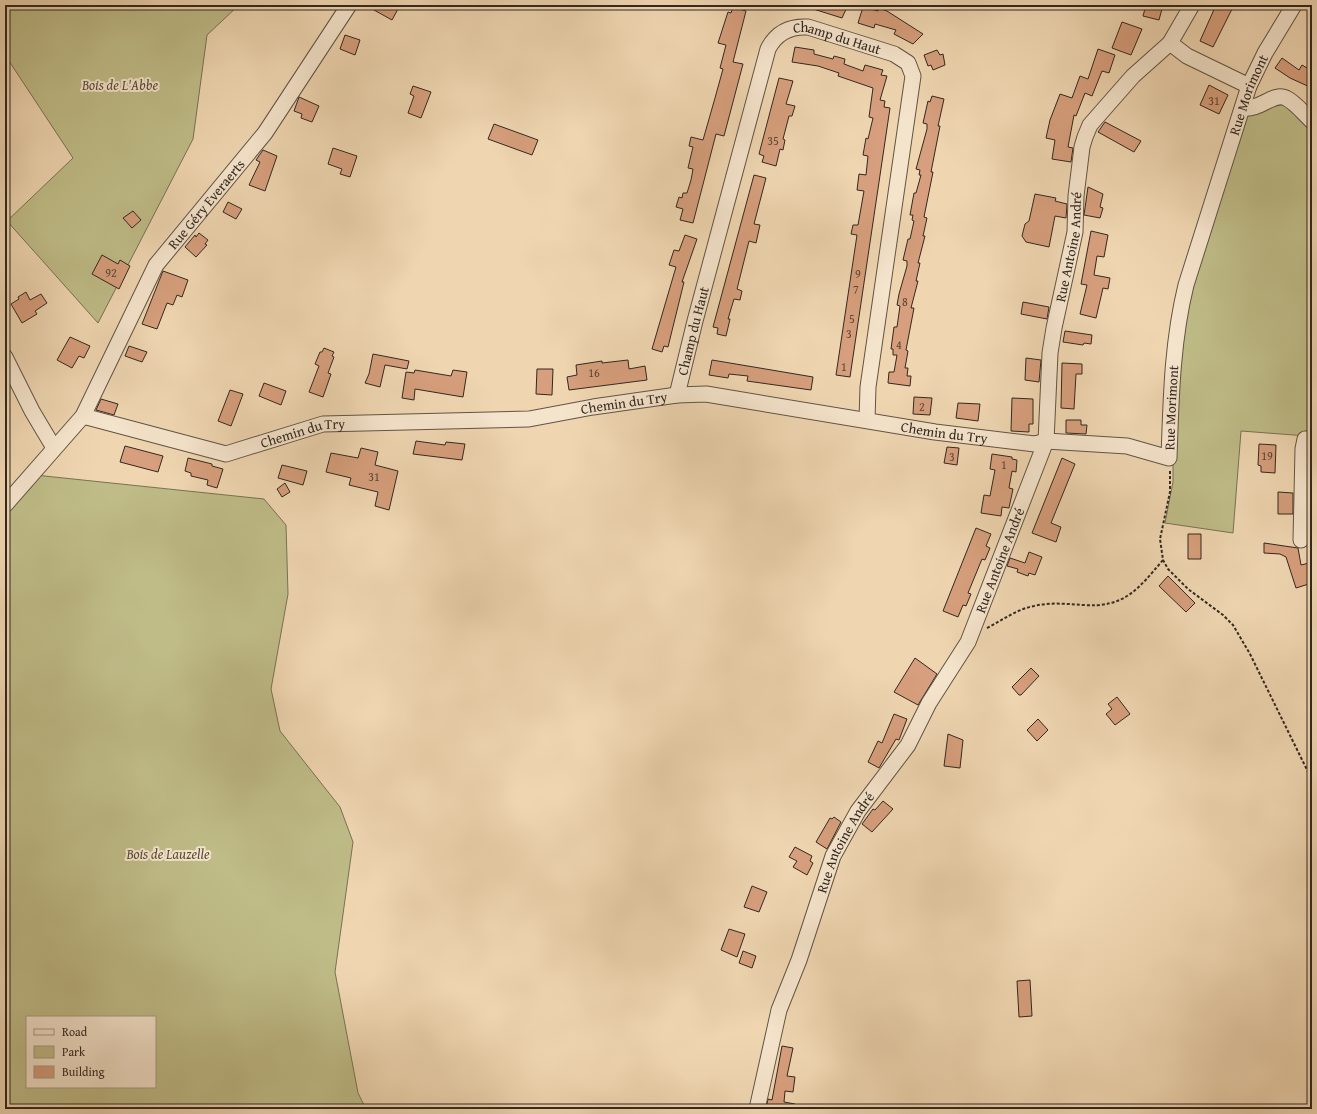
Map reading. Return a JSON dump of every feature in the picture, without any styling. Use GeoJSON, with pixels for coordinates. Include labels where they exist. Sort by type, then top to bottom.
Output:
{"type":"FeatureCollection","features":[{"type":"Feature","properties":{"kind":"street","name":"Rue Géry Everaerts"},"geometry":{"type":"LineString","coordinates":[[5,505],[83,416],[156,266],[265,133],[350,5]]}},
{"type":"Feature","properties":{"kind":"street","name":"Rue Antoine André"},"geometry":{"type":"LineString","coordinates":[[757,1109],[779,1010],[799,960],[833,856],[858,811],[908,746],[928,703],[968,642],[1046,441],[1050,353],[1075,232],[1076,196],[1082,147],[1090,125],[1133,76],[1170,43],[1192,5]]}},
{"type":"Feature","properties":{"kind":"street","name":"Rue Morimont"},"geometry":{"type":"LineString","coordinates":[[1169,458],[1172,376],[1178,316],[1186,285],[1249,86],[1265,53],[1294,5]]}},
{"type":"Feature","properties":{"kind":"street","name":"Champ du Haut"},"geometry":{"type":"LineString","coordinates":[[677,395],[695,320],[768,49],[772,41],[780,33],[798,27],[808,28],[898,56],[908,63],[913,76],[868,387],[867,420]]}},
{"type":"Feature","properties":{"kind":"street"},"geometry":{"type":"LineString","coordinates":[[1170,43],[1187,56],[1249,86]]}},
{"type":"Feature","properties":{"kind":"street"},"geometry":{"type":"LineString","coordinates":[[1242,108],[1253,108],[1273,98],[1282,96],[1290,100],[1312,121]]}},
{"type":"Feature","properties":{"kind":"street"},"geometry":{"type":"LineString","coordinates":[[5,356],[32,411],[54,448]]}},
{"type":"Feature","properties":{"kind":"street","name":"Chemin du Try"},"geometry":{"type":"LineString","coordinates":[[83,416],[226,454],[323,424],[529,419],[677,395],[706,394],[935,432],[1035,444],[1046,441],[1127,446],[1169,458]]}},
{"type":"Feature","properties":{"kind":"street"},"geometry":{"type":"LineString","coordinates":[[1302,540],[1303,450],[1305,439],[1312,440]]}},
{"type":"Feature","properties":{"kind":"path","name":"Rue Morimont"},"geometry":{"type":"LineString","coordinates":[[1169,458],[1170,492],[1160,539],[1163,560],[1168,569],[1188,589],[1223,615],[1233,625],[1250,654],[1312,780]]}},
{"type":"Feature","properties":{"kind":"path"},"geometry":{"type":"LineString","coordinates":[[973,628],[982,631],[1007,616],[1033,606],[1069,604],[1095,606],[1112,604],[1138,589],[1163,560]]}},
{"type":"Feature","properties":{"kind":"green space","name":"Bois de L'Abbe"},"geometry":{"type":"Polygon","coordinates":[[[5,5],[239,5],[207,35],[193,139],[98,323],[7,221],[73,158],[5,55],[5,5]]]}},
{"type":"Feature","properties":{"kind":"green space"},"geometry":{"type":"Polygon","coordinates":[[[1283,102],[1312,126],[1312,514],[1304,522],[1307,436],[1241,431],[1233,533],[1165,523],[1173,482],[1173,447],[1187,292],[1245,115],[1283,102]]]}},
{"type":"Feature","properties":{"kind":"green space","name":"Bois de Lauzelle"},"geometry":{"type":"Polygon","coordinates":[[[35,475],[264,499],[286,525],[288,594],[271,689],[280,731],[340,807],[353,842],[335,972],[358,1093],[366,1109],[5,1109],[5,511],[35,475]]]}},
{"type":"Feature","properties":{"kind":"building"},"geometry":{"type":"Polygon","coordinates":[[[365,5],[390,5],[398,9],[392,20],[365,5]]]}},
{"type":"Feature","properties":{"kind":"building"},"geometry":{"type":"Polygon","coordinates":[[[807,5],[848,5],[842,18],[807,7],[807,5]]]}},
{"type":"Feature","properties":{"kind":"building"},"geometry":{"type":"Polygon","coordinates":[[[1146,5],[1163,5],[1159,20],[1143,16],[1146,5]]]}},
{"type":"Feature","properties":{"kind":"building"},"geometry":{"type":"Polygon","coordinates":[[[1216,5],[1234,5],[1213,47],[1200,41],[1216,5]]]}},
{"type":"Feature","properties":{"kind":"building"},"geometry":{"type":"Polygon","coordinates":[[[733,7],[746,11],[733,62],[743,64],[724,136],[716,134],[693,223],[680,220],[683,209],[676,207],[679,197],[682,198],[683,193],[687,193],[691,180],[693,169],[688,168],[693,147],[689,146],[691,137],[703,140],[715,98],[723,69],[720,68],[726,45],[718,43],[728,12],[731,13],[733,7]]]}},
{"type":"Feature","properties":{"kind":"building"},"geometry":{"type":"Polygon","coordinates":[[[863,7],[878,11],[879,8],[887,11],[923,34],[913,44],[894,34],[896,30],[875,24],[874,28],[858,23],[863,7]]]}},
{"type":"Feature","properties":{"kind":"building"},"geometry":{"type":"Polygon","coordinates":[[[1122,22],[1142,29],[1131,55],[1112,48],[1122,22]]]}},
{"type":"Feature","properties":{"kind":"building"},"geometry":{"type":"Polygon","coordinates":[[[345,35],[360,40],[355,55],[340,49],[345,35]]]}},
{"type":"Feature","properties":{"kind":"building"},"geometry":{"type":"Polygon","coordinates":[[[795,47],[814,50],[814,54],[833,59],[834,56],[845,59],[844,64],[863,71],[865,65],[883,70],[881,75],[887,76],[880,100],[885,101],[884,107],[890,108],[850,377],[836,375],[857,235],[851,234],[853,225],[858,225],[864,191],[857,190],[859,174],[866,175],[868,156],[863,155],[866,138],[868,139],[873,118],[869,117],[873,88],[838,76],[839,73],[818,66],[792,62],[795,47]]]}},
{"type":"Feature","properties":{"kind":"building"},"geometry":{"type":"Polygon","coordinates":[[[1098,49],[1115,55],[1109,73],[1102,71],[1092,96],[1085,93],[1076,116],[1074,115],[1068,147],[1073,148],[1071,162],[1052,159],[1055,140],[1046,138],[1050,120],[1060,94],[1072,98],[1080,76],[1088,79],[1098,49]]]}},
{"type":"Feature","properties":{"kind":"building"},"geometry":{"type":"Polygon","coordinates":[[[937,50],[940,55],[943,54],[945,65],[933,70],[931,65],[928,66],[924,55],[937,50]]]}},
{"type":"Feature","properties":{"kind":"building"},"geometry":{"type":"Polygon","coordinates":[[[1282,58],[1299,70],[1302,65],[1312,71],[1312,88],[1290,78],[1275,68],[1282,58]]]}},
{"type":"Feature","properties":{"kind":"building"},"geometry":{"type":"Polygon","coordinates":[[[779,78],[793,81],[786,104],[795,106],[792,116],[789,116],[783,139],[785,140],[783,150],[780,149],[776,166],[762,162],[764,156],[759,154],[779,78]]]}},
{"type":"Feature","properties":{"kind":"building"},"geometry":{"type":"Polygon","coordinates":[[[1209,85],[1228,95],[1219,114],[1200,105],[1209,85]]]}},
{"type":"Feature","properties":{"kind":"building"},"geometry":{"type":"Polygon","coordinates":[[[413,86],[431,92],[421,118],[408,113],[414,96],[410,94],[413,86]]]}},
{"type":"Feature","properties":{"kind":"building"},"geometry":{"type":"Polygon","coordinates":[[[932,96],[944,99],[938,126],[940,126],[931,172],[933,172],[924,217],[927,218],[923,236],[925,236],[918,263],[920,263],[916,281],[918,281],[911,308],[914,308],[906,350],[908,351],[905,368],[908,368],[907,376],[911,376],[910,386],[888,383],[889,372],[894,372],[897,355],[893,355],[893,349],[891,349],[894,327],[897,327],[900,306],[897,305],[899,294],[907,266],[907,261],[903,260],[914,221],[912,220],[913,215],[910,215],[914,193],[916,193],[921,175],[919,175],[920,170],[916,169],[927,129],[927,124],[923,123],[928,101],[930,102],[932,96]]]}},
{"type":"Feature","properties":{"kind":"building"},"geometry":{"type":"Polygon","coordinates":[[[299,97],[319,106],[312,122],[301,118],[302,114],[294,111],[299,97]]]}},
{"type":"Feature","properties":{"kind":"building"},"geometry":{"type":"Polygon","coordinates":[[[1105,122],[1141,141],[1134,152],[1098,132],[1105,122]]]}},
{"type":"Feature","properties":{"kind":"building"},"geometry":{"type":"Polygon","coordinates":[[[494,124],[538,140],[532,155],[488,139],[494,124]]]}},
{"type":"Feature","properties":{"kind":"building"},"geometry":{"type":"Polygon","coordinates":[[[333,148],[357,156],[350,177],[340,174],[342,169],[328,164],[333,148]]]}},
{"type":"Feature","properties":{"kind":"building"},"geometry":{"type":"Polygon","coordinates":[[[263,150],[277,156],[265,191],[249,185],[260,162],[256,160],[263,150]]]}},
{"type":"Feature","properties":{"kind":"building"},"geometry":{"type":"Polygon","coordinates":[[[754,175],[766,178],[754,224],[760,225],[756,243],[749,241],[737,289],[742,291],[740,300],[734,299],[728,319],[730,319],[726,336],[717,334],[718,328],[713,327],[754,175]]]}},
{"type":"Feature","properties":{"kind":"building"},"geometry":{"type":"Polygon","coordinates":[[[1088,187],[1103,194],[1100,207],[1103,208],[1100,218],[1084,215],[1088,187]]]}},
{"type":"Feature","properties":{"kind":"building"},"geometry":{"type":"Polygon","coordinates":[[[1035,194],[1056,198],[1055,201],[1067,204],[1066,218],[1055,216],[1049,247],[1026,242],[1022,236],[1025,224],[1029,221],[1035,194]]]}},
{"type":"Feature","properties":{"kind":"building"},"geometry":{"type":"Polygon","coordinates":[[[228,202],[242,209],[236,219],[223,212],[228,202]]]}},
{"type":"Feature","properties":{"kind":"building"},"geometry":{"type":"Polygon","coordinates":[[[133,211],[141,220],[132,228],[123,218],[133,211]]]}},
{"type":"Feature","properties":{"kind":"building"},"geometry":{"type":"Polygon","coordinates":[[[1091,231],[1108,235],[1104,257],[1097,256],[1094,275],[1110,278],[1108,289],[1103,288],[1096,318],[1080,314],[1087,285],[1081,284],[1091,231]]]}},
{"type":"Feature","properties":{"kind":"building"},"geometry":{"type":"Polygon","coordinates":[[[199,233],[208,240],[205,244],[207,245],[196,257],[185,247],[195,235],[196,237],[199,233]]]}},
{"type":"Feature","properties":{"kind":"building"},"geometry":{"type":"Polygon","coordinates":[[[685,235],[697,239],[682,282],[684,282],[668,347],[664,346],[662,352],[652,349],[676,267],[669,265],[674,250],[679,251],[685,235]]]}},
{"type":"Feature","properties":{"kind":"building"},"geometry":{"type":"Polygon","coordinates":[[[102,255],[118,264],[120,260],[130,266],[119,289],[92,274],[102,255]]]}},
{"type":"Feature","properties":{"kind":"building"},"geometry":{"type":"Polygon","coordinates":[[[163,271],[188,280],[182,297],[177,295],[173,305],[167,303],[157,329],[142,324],[163,271]]]}},
{"type":"Feature","properties":{"kind":"building"},"geometry":{"type":"Polygon","coordinates":[[[26,292],[30,300],[41,294],[47,303],[35,311],[37,314],[22,323],[11,304],[26,292]]]}},
{"type":"Feature","properties":{"kind":"building"},"geometry":{"type":"Polygon","coordinates":[[[1023,302],[1049,307],[1047,319],[1021,314],[1023,302]]]}},
{"type":"Feature","properties":{"kind":"building"},"geometry":{"type":"Polygon","coordinates":[[[1065,331],[1092,335],[1091,344],[1084,343],[1083,345],[1063,342],[1065,331]]]}},
{"type":"Feature","properties":{"kind":"building"},"geometry":{"type":"Polygon","coordinates":[[[70,337],[90,346],[84,358],[79,356],[72,368],[57,360],[70,337]]]}},
{"type":"Feature","properties":{"kind":"building"},"geometry":{"type":"Polygon","coordinates":[[[129,346],[147,352],[142,362],[125,356],[129,346]]]}},
{"type":"Feature","properties":{"kind":"building"},"geometry":{"type":"Polygon","coordinates":[[[324,348],[334,352],[332,356],[334,357],[328,373],[331,374],[323,397],[309,392],[319,366],[315,364],[320,352],[322,352],[324,348]]]}},
{"type":"Feature","properties":{"kind":"building"},"geometry":{"type":"Polygon","coordinates":[[[373,354],[409,361],[407,369],[385,365],[380,387],[365,383],[369,374],[373,354]]]}},
{"type":"Feature","properties":{"kind":"building"},"geometry":{"type":"Polygon","coordinates":[[[1026,358],[1041,360],[1039,382],[1025,380],[1026,358]]]}},
{"type":"Feature","properties":{"kind":"building"},"geometry":{"type":"Polygon","coordinates":[[[628,360],[629,369],[645,366],[647,380],[569,390],[567,377],[577,375],[576,365],[602,361],[602,363],[628,360]]]}},
{"type":"Feature","properties":{"kind":"building"},"geometry":{"type":"Polygon","coordinates":[[[712,360],[813,377],[811,390],[747,381],[748,376],[729,374],[728,378],[709,375],[712,360]]]}},
{"type":"Feature","properties":{"kind":"building"},"geometry":{"type":"Polygon","coordinates":[[[1062,363],[1082,364],[1082,374],[1076,374],[1074,409],[1061,408],[1062,363]]]}},
{"type":"Feature","properties":{"kind":"building"},"geometry":{"type":"Polygon","coordinates":[[[537,369],[553,369],[552,395],[536,394],[537,369]]]}},
{"type":"Feature","properties":{"kind":"building"},"geometry":{"type":"Polygon","coordinates":[[[415,370],[451,376],[453,370],[467,372],[463,397],[415,389],[414,400],[402,398],[406,372],[414,373],[415,370]]]}},
{"type":"Feature","properties":{"kind":"building"},"geometry":{"type":"Polygon","coordinates":[[[264,383],[286,391],[281,405],[259,396],[264,383]]]}},
{"type":"Feature","properties":{"kind":"building"},"geometry":{"type":"Polygon","coordinates":[[[230,390],[243,394],[231,426],[218,421],[230,390]]]}},
{"type":"Feature","properties":{"kind":"building"},"geometry":{"type":"Polygon","coordinates":[[[914,397],[932,398],[930,415],[913,414],[914,397]]]}},
{"type":"Feature","properties":{"kind":"building"},"geometry":{"type":"Polygon","coordinates":[[[1012,398],[1033,399],[1033,424],[1029,424],[1029,432],[1011,431],[1012,398]]]}},
{"type":"Feature","properties":{"kind":"building"},"geometry":{"type":"Polygon","coordinates":[[[101,399],[118,404],[114,415],[96,410],[101,399]]]}},
{"type":"Feature","properties":{"kind":"building"},"geometry":{"type":"Polygon","coordinates":[[[958,403],[980,404],[978,421],[956,418],[958,403]]]}},
{"type":"Feature","properties":{"kind":"building"},"geometry":{"type":"Polygon","coordinates":[[[1066,420],[1081,420],[1081,425],[1087,425],[1086,434],[1066,433],[1066,420]]]}},
{"type":"Feature","properties":{"kind":"building"},"geometry":{"type":"Polygon","coordinates":[[[416,441],[445,445],[446,442],[465,444],[462,460],[413,454],[416,441]]]}},
{"type":"Feature","properties":{"kind":"building"},"geometry":{"type":"Polygon","coordinates":[[[1259,444],[1276,445],[1275,473],[1261,472],[1261,466],[1258,465],[1259,444]]]}},
{"type":"Feature","properties":{"kind":"building"},"geometry":{"type":"Polygon","coordinates":[[[125,446],[163,456],[158,472],[120,462],[125,446]]]}},
{"type":"Feature","properties":{"kind":"building"},"geometry":{"type":"Polygon","coordinates":[[[947,447],[959,448],[957,465],[944,463],[947,447]]]}},
{"type":"Feature","properties":{"kind":"building"},"geometry":{"type":"Polygon","coordinates":[[[361,448],[378,452],[375,465],[398,471],[389,510],[375,506],[378,492],[349,485],[351,478],[326,472],[331,453],[358,458],[361,448]]]}},
{"type":"Feature","properties":{"kind":"building"},"geometry":{"type":"Polygon","coordinates":[[[992,454],[1012,457],[1012,459],[1017,460],[1016,472],[1012,471],[1009,488],[1013,489],[1009,508],[1002,507],[1001,516],[981,513],[984,495],[990,496],[995,470],[990,469],[992,454]]]}},
{"type":"Feature","properties":{"kind":"building"},"geometry":{"type":"Polygon","coordinates":[[[188,458],[212,464],[212,466],[223,469],[217,488],[207,485],[208,480],[191,476],[191,473],[185,471],[188,458]]]}},
{"type":"Feature","properties":{"kind":"building"},"geometry":{"type":"Polygon","coordinates":[[[1062,458],[1075,464],[1051,523],[1061,527],[1056,542],[1032,533],[1062,458]]]}},
{"type":"Feature","properties":{"kind":"building"},"geometry":{"type":"Polygon","coordinates":[[[282,465],[307,471],[303,485],[278,478],[282,465]]]}},
{"type":"Feature","properties":{"kind":"building"},"geometry":{"type":"Polygon","coordinates":[[[285,483],[290,492],[282,497],[277,489],[285,483]]]}},
{"type":"Feature","properties":{"kind":"building"},"geometry":{"type":"Polygon","coordinates":[[[1278,492],[1293,493],[1293,514],[1278,514],[1278,492]]]}},
{"type":"Feature","properties":{"kind":"building"},"geometry":{"type":"Polygon","coordinates":[[[976,528],[991,534],[986,546],[990,548],[985,560],[982,559],[968,593],[971,594],[966,606],[963,605],[958,617],[943,611],[976,528]]]}},
{"type":"Feature","properties":{"kind":"building"},"geometry":{"type":"Polygon","coordinates":[[[1188,534],[1201,534],[1201,559],[1188,559],[1188,534]]]}},
{"type":"Feature","properties":{"kind":"building"},"geometry":{"type":"Polygon","coordinates":[[[1264,543],[1298,548],[1301,565],[1309,563],[1312,574],[1312,583],[1296,588],[1286,557],[1280,554],[1264,553],[1264,543]]]}},
{"type":"Feature","properties":{"kind":"building"},"geometry":{"type":"Polygon","coordinates":[[[1029,552],[1042,557],[1035,575],[1029,573],[1028,576],[1017,572],[1018,569],[1007,566],[1010,558],[1025,563],[1029,552]]]}},
{"type":"Feature","properties":{"kind":"building"},"geometry":{"type":"Polygon","coordinates":[[[1168,576],[1195,603],[1186,612],[1159,586],[1168,576]]]}},
{"type":"Feature","properties":{"kind":"building"},"geometry":{"type":"Polygon","coordinates":[[[915,658],[937,674],[918,705],[894,692],[915,658]]]}},
{"type":"Feature","properties":{"kind":"building"},"geometry":{"type":"Polygon","coordinates":[[[1031,668],[1039,676],[1021,695],[1019,695],[1012,687],[1031,668]]]}},
{"type":"Feature","properties":{"kind":"building"},"geometry":{"type":"Polygon","coordinates":[[[1117,697],[1130,714],[1115,725],[1106,714],[1112,709],[1108,704],[1117,697]]]}},
{"type":"Feature","properties":{"kind":"building"},"geometry":{"type":"Polygon","coordinates":[[[894,714],[907,719],[899,740],[896,739],[879,768],[868,762],[878,741],[882,743],[894,714]]]}},
{"type":"Feature","properties":{"kind":"building"},"geometry":{"type":"Polygon","coordinates":[[[1038,719],[1048,730],[1037,741],[1027,730],[1038,719]]]}},
{"type":"Feature","properties":{"kind":"building"},"geometry":{"type":"Polygon","coordinates":[[[948,734],[963,740],[960,768],[944,766],[948,734]]]}},
{"type":"Feature","properties":{"kind":"building"},"geometry":{"type":"Polygon","coordinates":[[[883,801],[893,809],[872,832],[862,824],[873,809],[875,810],[883,801]]]}},
{"type":"Feature","properties":{"kind":"building"},"geometry":{"type":"Polygon","coordinates":[[[834,817],[841,822],[827,849],[816,842],[830,818],[832,819],[834,817]]]}},
{"type":"Feature","properties":{"kind":"building"},"geometry":{"type":"Polygon","coordinates":[[[795,847],[812,856],[810,861],[813,863],[807,875],[793,867],[797,861],[789,857],[795,847]]]}},
{"type":"Feature","properties":{"kind":"building"},"geometry":{"type":"Polygon","coordinates":[[[752,886],[767,892],[759,912],[744,907],[752,886]]]}},
{"type":"Feature","properties":{"kind":"building"},"geometry":{"type":"Polygon","coordinates":[[[729,929],[745,934],[737,957],[721,950],[729,929]]]}},
{"type":"Feature","properties":{"kind":"building"},"geometry":{"type":"Polygon","coordinates":[[[743,951],[756,956],[752,968],[739,963],[743,951]]]}},
{"type":"Feature","properties":{"kind":"building"},"geometry":{"type":"Polygon","coordinates":[[[1030,980],[1032,1016],[1019,1017],[1017,981],[1030,980]]]}},
{"type":"Feature","properties":{"kind":"building"},"geometry":{"type":"Polygon","coordinates":[[[782,1046],[793,1048],[787,1076],[795,1077],[793,1092],[785,1091],[784,1102],[795,1104],[795,1109],[766,1109],[768,1099],[772,1100],[782,1046]]]}}]}
